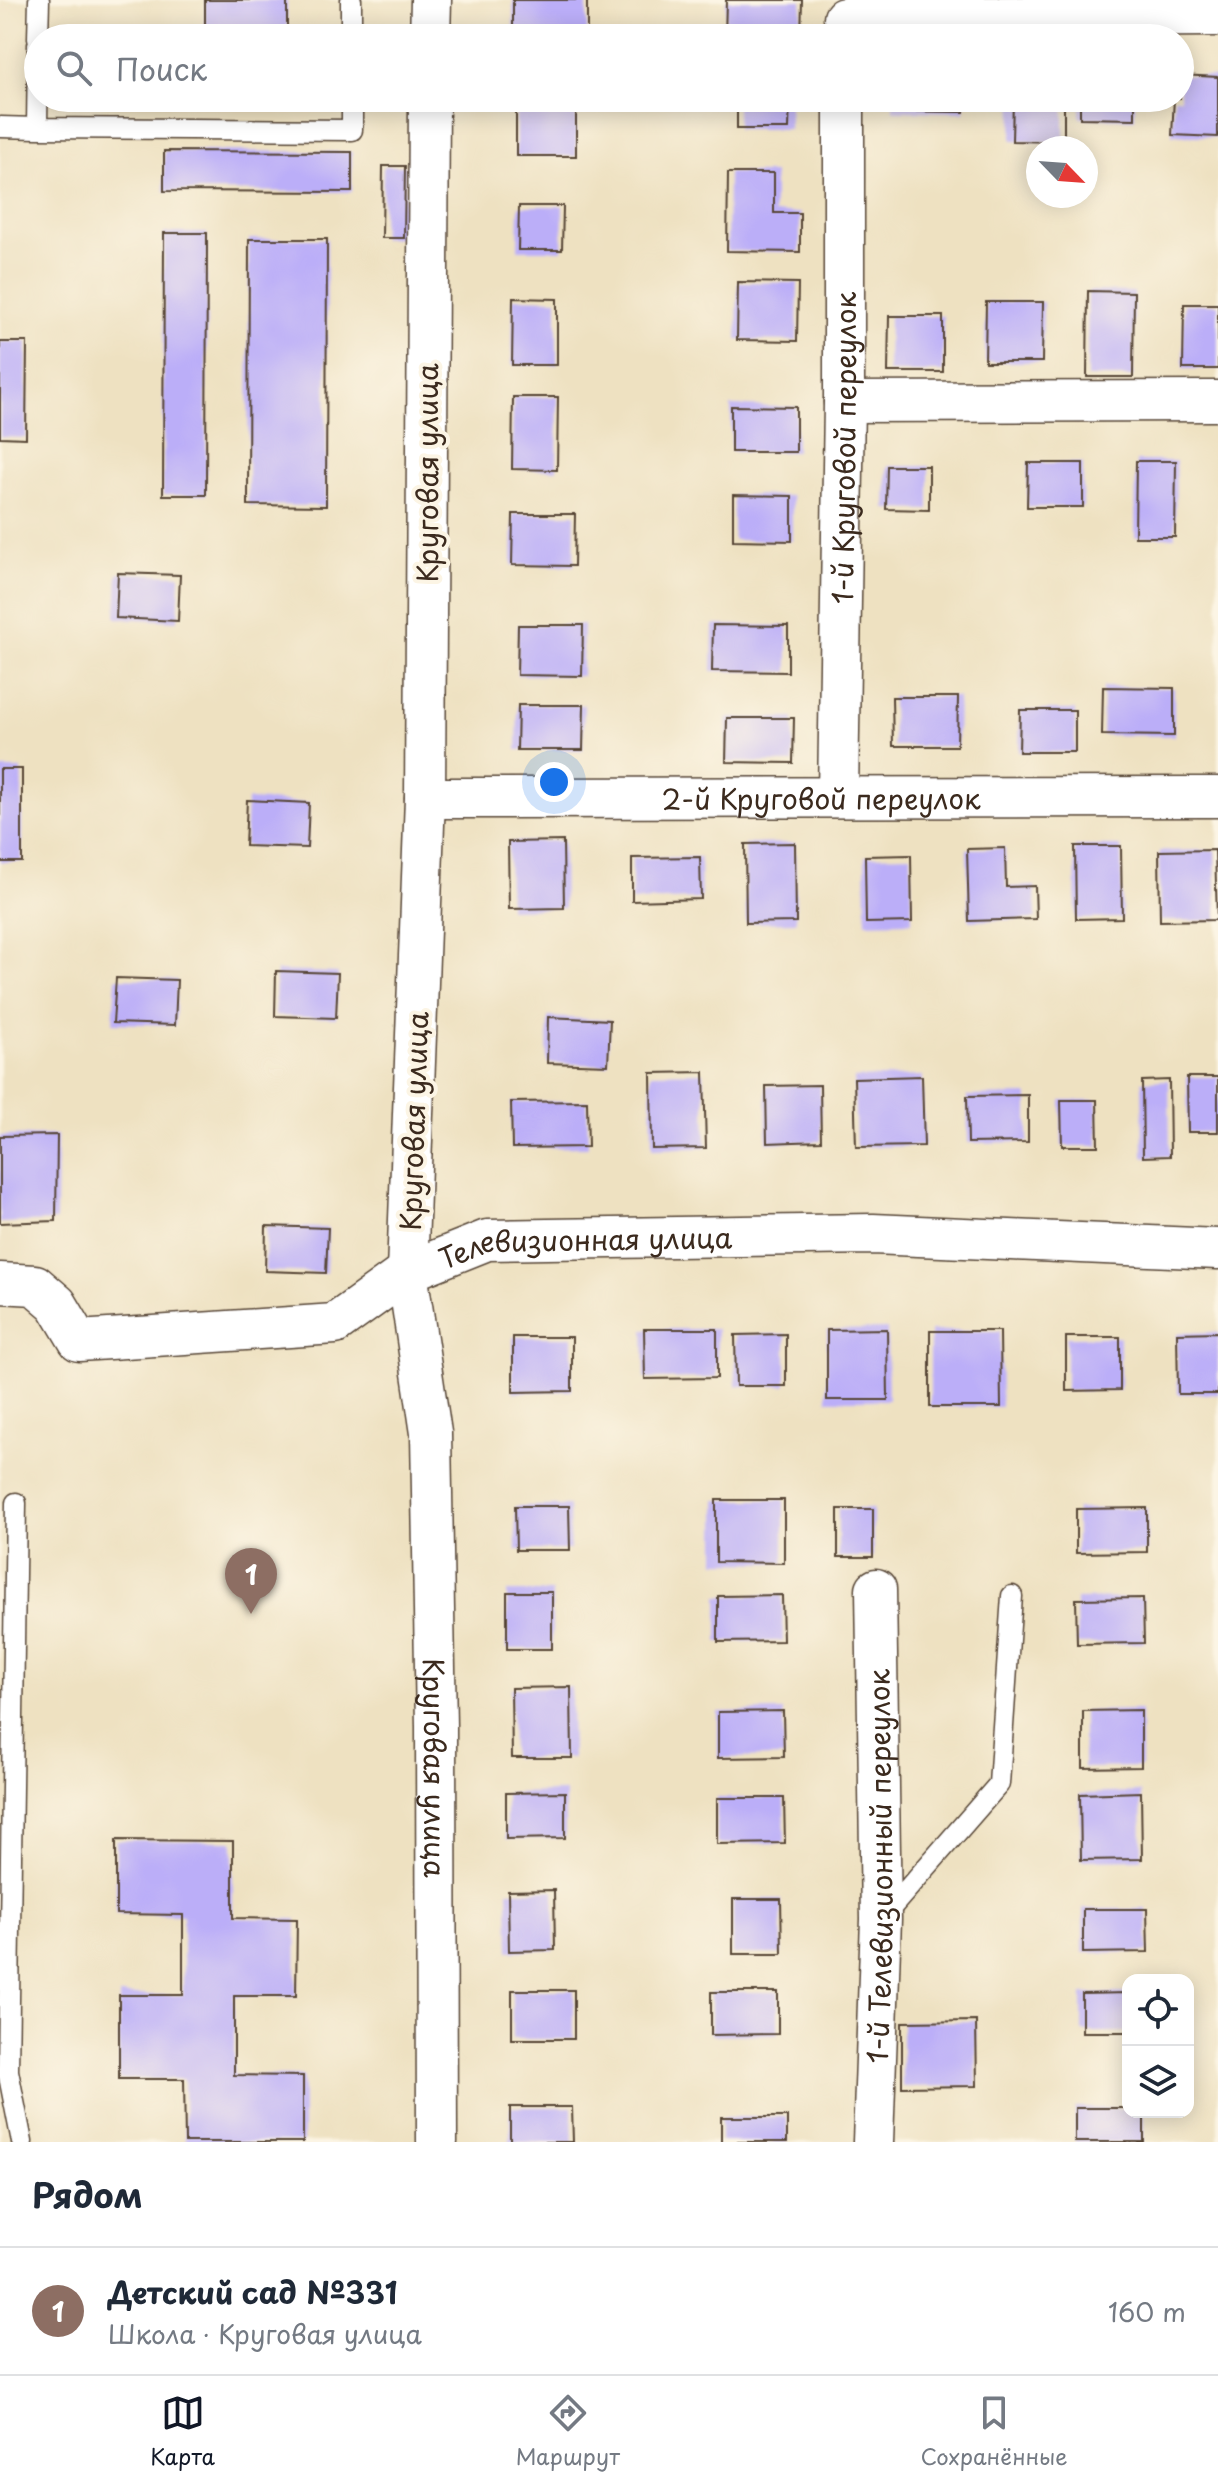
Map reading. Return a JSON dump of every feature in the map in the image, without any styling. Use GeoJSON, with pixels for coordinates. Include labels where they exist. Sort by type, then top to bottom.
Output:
{"type":"FeatureCollection","features":[{"type":"Feature","properties":{"kind":"street"},"geometry":{"type":"LineString","coordinates":[[430,24],[431,0]]}},
{"type":"Feature","properties":{"kind":"street"},"geometry":{"type":"LineString","coordinates":[[844,19],[1218,16]]}},
{"type":"Feature","properties":{"kind":"street","name":"Круговая улица"},"geometry":{"type":"LineString","coordinates":[[429,112],[425,798],[407,1272],[431,1433],[437,1743],[437,2142]]}},
{"type":"Feature","properties":{"kind":"street","name":"1-й Круговой переулок"},"geometry":{"type":"LineString","coordinates":[[838,796],[844,402],[844,112]]}},
{"type":"Feature","properties":{"kind":"street"},"geometry":{"type":"LineString","coordinates":[[844,402],[1218,401]]}},
{"type":"Feature","properties":{"kind":"street","name":"2-й Круговой переулок"},"geometry":{"type":"LineString","coordinates":[[425,798],[1218,797]]}},
{"type":"Feature","properties":{"kind":"street","name":"Телевизионная улица"},"geometry":{"type":"LineString","coordinates":[[0,1283],[35,1285],[57,1304],[79,1341],[335,1324],[407,1272],[487,1240],[873,1234],[1218,1249]]}},
{"type":"Feature","properties":{"kind":"street","name":"1-й Телевизионный переулок"},"geometry":{"type":"LineString","coordinates":[[873,2142],[881,1919],[876,1589]]}},
{"type":"Feature","properties":{"kind":"lane"},"geometry":{"type":"LineString","coordinates":[[38,24],[39,0]]}},
{"type":"Feature","properties":{"kind":"lane"},"geometry":{"type":"LineString","coordinates":[[351,0],[351,24]]}},
{"type":"Feature","properties":{"kind":"lane"},"geometry":{"type":"LineString","coordinates":[[37,112],[37,128]]}},
{"type":"Feature","properties":{"kind":"lane"},"geometry":{"type":"LineString","coordinates":[[0,127],[352,130],[352,112]]}},
{"type":"Feature","properties":{"kind":"lane"},"geometry":{"type":"LineString","coordinates":[[16,1503],[4,2071],[22,2142]]}},
{"type":"Feature","properties":{"kind":"lane"},"geometry":{"type":"LineString","coordinates":[[881,1919],[999,1784],[1012,1596]]}},
{"type":"Feature","properties":{"kind":"building"},"geometry":{"type":"Polygon","coordinates":[[[205,0],[287,0],[287,24],[205,24],[205,0]]]}},
{"type":"Feature","properties":{"kind":"building"},"geometry":{"type":"Polygon","coordinates":[[[513,0],[587,0],[587,24],[513,24],[513,0]]]}},
{"type":"Feature","properties":{"kind":"building"},"geometry":{"type":"Polygon","coordinates":[[[726,0],[802,0],[801,24],[725,24],[726,0]]]}},
{"type":"Feature","properties":{"kind":"building"},"geometry":{"type":"Polygon","coordinates":[[[1194,76],[1218,77],[1218,137],[1172,135],[1173,112],[1194,112],[1194,76]]]}},
{"type":"Feature","properties":{"kind":"building"},"geometry":{"type":"Polygon","coordinates":[[[516,112],[576,112],[576,156],[516,156],[516,112]]]}},
{"type":"Feature","properties":{"kind":"building"},"geometry":{"type":"Polygon","coordinates":[[[737,112],[790,112],[789,129],[737,129],[737,112]]]}},
{"type":"Feature","properties":{"kind":"building"},"geometry":{"type":"Polygon","coordinates":[[[1013,112],[1064,112],[1064,136],[1026,136],[1026,141],[1012,141],[1013,112]]]}},
{"type":"Feature","properties":{"kind":"building"},"geometry":{"type":"Polygon","coordinates":[[[1080,112],[1135,112],[1135,119],[1080,118],[1080,112]]]}},
{"type":"Feature","properties":{"kind":"building"},"geometry":{"type":"Polygon","coordinates":[[[164,151],[352,152],[352,192],[164,191],[164,151]]]}},
{"type":"Feature","properties":{"kind":"building"},"geometry":{"type":"Polygon","coordinates":[[[383,166],[405,166],[404,238],[382,238],[383,166]]]}},
{"type":"Feature","properties":{"kind":"building"},"geometry":{"type":"Polygon","coordinates":[[[728,173],[774,173],[774,213],[800,213],[800,252],[727,251],[728,173]]]}},
{"type":"Feature","properties":{"kind":"building"},"geometry":{"type":"Polygon","coordinates":[[[519,206],[563,206],[562,250],[518,250],[519,206]]]}},
{"type":"Feature","properties":{"kind":"building"},"geometry":{"type":"Polygon","coordinates":[[[164,233],[207,233],[206,495],[163,495],[164,233]]]}},
{"type":"Feature","properties":{"kind":"building"},"geometry":{"type":"Polygon","coordinates":[[[249,239],[327,239],[326,506],[248,505],[249,239]]]}},
{"type":"Feature","properties":{"kind":"building"},"geometry":{"type":"Polygon","coordinates":[[[738,282],[798,283],[797,341],[737,340],[738,282]]]}},
{"type":"Feature","properties":{"kind":"building"},"geometry":{"type":"Polygon","coordinates":[[[1088,291],[1134,292],[1133,377],[1087,377],[1088,291]]]}},
{"type":"Feature","properties":{"kind":"building"},"geometry":{"type":"Polygon","coordinates":[[[513,298],[557,299],[557,365],[512,365],[513,298]]]}},
{"type":"Feature","properties":{"kind":"building"},"geometry":{"type":"Polygon","coordinates":[[[986,302],[1043,302],[1042,362],[985,362],[986,302]]]}},
{"type":"Feature","properties":{"kind":"building"},"geometry":{"type":"Polygon","coordinates":[[[1184,304],[1218,304],[1218,369],[1183,369],[1184,304]]]}},
{"type":"Feature","properties":{"kind":"building"},"geometry":{"type":"Polygon","coordinates":[[[889,316],[943,316],[943,372],[888,372],[889,316]]]}},
{"type":"Feature","properties":{"kind":"building"},"geometry":{"type":"Polygon","coordinates":[[[0,342],[27,342],[26,438],[0,437],[0,342]]]}},
{"type":"Feature","properties":{"kind":"building"},"geometry":{"type":"Polygon","coordinates":[[[513,397],[558,397],[557,470],[512,469],[513,397]]]}},
{"type":"Feature","properties":{"kind":"building"},"geometry":{"type":"Polygon","coordinates":[[[731,406],[796,407],[796,452],[731,452],[731,406]]]}},
{"type":"Feature","properties":{"kind":"building"},"geometry":{"type":"Polygon","coordinates":[[[1136,461],[1176,461],[1175,537],[1135,537],[1136,461]]]}},
{"type":"Feature","properties":{"kind":"building"},"geometry":{"type":"Polygon","coordinates":[[[1028,463],[1083,463],[1083,507],[1027,507],[1028,463]]]}},
{"type":"Feature","properties":{"kind":"building"},"geometry":{"type":"Polygon","coordinates":[[[887,466],[929,466],[929,510],[886,509],[887,466]]]}},
{"type":"Feature","properties":{"kind":"building"},"geometry":{"type":"Polygon","coordinates":[[[733,495],[792,496],[792,541],[733,540],[733,495]]]}},
{"type":"Feature","properties":{"kind":"building"},"geometry":{"type":"Polygon","coordinates":[[[513,514],[575,514],[574,566],[512,565],[513,514]]]}},
{"type":"Feature","properties":{"kind":"building"},"geometry":{"type":"Polygon","coordinates":[[[118,573],[180,575],[178,621],[116,618],[118,573]]]}},
{"type":"Feature","properties":{"kind":"building"},"geometry":{"type":"Polygon","coordinates":[[[518,625],[583,625],[582,676],[517,675],[518,625]]]}},
{"type":"Feature","properties":{"kind":"building"},"geometry":{"type":"Polygon","coordinates":[[[713,625],[788,626],[788,672],[712,671],[713,625]]]}},
{"type":"Feature","properties":{"kind":"building"},"geometry":{"type":"Polygon","coordinates":[[[1103,687],[1174,688],[1174,736],[1102,735],[1103,687]]]}},
{"type":"Feature","properties":{"kind":"building"},"geometry":{"type":"Polygon","coordinates":[[[892,697],[958,697],[957,746],[893,746],[892,697]]]}},
{"type":"Feature","properties":{"kind":"building"},"geometry":{"type":"Polygon","coordinates":[[[518,705],[584,705],[583,750],[517,750],[518,705]]]}},
{"type":"Feature","properties":{"kind":"building"},"geometry":{"type":"Polygon","coordinates":[[[1020,710],[1075,710],[1075,752],[1019,752],[1020,710]]]}},
{"type":"Feature","properties":{"kind":"building"},"geometry":{"type":"Polygon","coordinates":[[[727,718],[794,718],[793,763],[726,762],[727,718]]]}},
{"type":"Feature","properties":{"kind":"building"},"geometry":{"type":"Polygon","coordinates":[[[0,769],[22,769],[22,862],[0,862],[0,769]]]}},
{"type":"Feature","properties":{"kind":"building"},"geometry":{"type":"Polygon","coordinates":[[[247,800],[309,803],[307,848],[245,846],[247,800]]]}},
{"type":"Feature","properties":{"kind":"building"},"geometry":{"type":"Polygon","coordinates":[[[563,841],[564,908],[509,909],[508,842],[563,841]]]}},
{"type":"Feature","properties":{"kind":"building"},"geometry":{"type":"Polygon","coordinates":[[[795,843],[796,922],[746,923],[745,844],[795,843]]]}},
{"type":"Feature","properties":{"kind":"building"},"geometry":{"type":"Polygon","coordinates":[[[1075,846],[1121,846],[1122,918],[1076,919],[1075,846]]]}},
{"type":"Feature","properties":{"kind":"building"},"geometry":{"type":"Polygon","coordinates":[[[1005,848],[1006,887],[1035,886],[1036,919],[969,921],[967,849],[1005,848]]]}},
{"type":"Feature","properties":{"kind":"building"},"geometry":{"type":"Polygon","coordinates":[[[1215,850],[1217,920],[1160,921],[1159,851],[1215,850]]]}},
{"type":"Feature","properties":{"kind":"building"},"geometry":{"type":"Polygon","coordinates":[[[911,855],[912,922],[866,923],[865,856],[911,855]]]}},
{"type":"Feature","properties":{"kind":"building"},"geometry":{"type":"Polygon","coordinates":[[[700,857],[701,899],[632,901],[632,858],[700,857]]]}},
{"type":"Feature","properties":{"kind":"building"},"geometry":{"type":"Polygon","coordinates":[[[276,971],[338,973],[336,1018],[275,1016],[276,971]]]}},
{"type":"Feature","properties":{"kind":"building"},"geometry":{"type":"Polygon","coordinates":[[[116,978],[177,980],[175,1025],[113,1023],[116,978]]]}},
{"type":"Feature","properties":{"kind":"building"},"geometry":{"type":"Polygon","coordinates":[[[548,1017],[610,1020],[608,1065],[547,1063],[548,1017]]]}},
{"type":"Feature","properties":{"kind":"building"},"geometry":{"type":"Polygon","coordinates":[[[704,1072],[706,1148],[652,1149],[651,1073],[704,1072]]]}},
{"type":"Feature","properties":{"kind":"building"},"geometry":{"type":"Polygon","coordinates":[[[922,1076],[924,1146],[856,1147],[854,1078],[922,1076]]]}},
{"type":"Feature","properties":{"kind":"building"},"geometry":{"type":"Polygon","coordinates":[[[1187,1077],[1218,1077],[1218,1132],[1188,1132],[1187,1077]]]}},
{"type":"Feature","properties":{"kind":"building"},"geometry":{"type":"Polygon","coordinates":[[[1169,1080],[1170,1156],[1143,1157],[1142,1081],[1169,1080]]]}},
{"type":"Feature","properties":{"kind":"building"},"geometry":{"type":"Polygon","coordinates":[[[820,1085],[821,1141],[767,1143],[766,1086],[820,1085]]]}},
{"type":"Feature","properties":{"kind":"building"},"geometry":{"type":"Polygon","coordinates":[[[1028,1095],[1028,1142],[968,1143],[967,1096],[1028,1095]]]}},
{"type":"Feature","properties":{"kind":"building"},"geometry":{"type":"Polygon","coordinates":[[[1061,1100],[1097,1100],[1098,1146],[1062,1146],[1061,1100]]]}},
{"type":"Feature","properties":{"kind":"building"},"geometry":{"type":"Polygon","coordinates":[[[587,1101],[588,1147],[512,1148],[511,1102],[587,1101]]]}},
{"type":"Feature","properties":{"kind":"building"},"geometry":{"type":"Polygon","coordinates":[[[57,1135],[56,1221],[0,1223],[0,1136],[57,1135]]]}},
{"type":"Feature","properties":{"kind":"building"},"geometry":{"type":"Polygon","coordinates":[[[266,1226],[328,1228],[326,1273],[265,1271],[266,1226]]]}},
{"type":"Feature","properties":{"kind":"building"},"geometry":{"type":"Polygon","coordinates":[[[644,1329],[717,1329],[717,1378],[645,1379],[644,1329]]]}},
{"type":"Feature","properties":{"kind":"building"},"geometry":{"type":"Polygon","coordinates":[[[887,1329],[888,1400],[827,1400],[827,1330],[887,1329]]]}},
{"type":"Feature","properties":{"kind":"building"},"geometry":{"type":"Polygon","coordinates":[[[930,1331],[1000,1331],[1001,1407],[930,1407],[930,1331]]]}},
{"type":"Feature","properties":{"kind":"building"},"geometry":{"type":"Polygon","coordinates":[[[1218,1332],[1218,1394],[1178,1394],[1177,1333],[1218,1332]]]}},
{"type":"Feature","properties":{"kind":"building"},"geometry":{"type":"Polygon","coordinates":[[[786,1334],[786,1386],[736,1386],[735,1335],[786,1334]]]}},
{"type":"Feature","properties":{"kind":"building"},"geometry":{"type":"Polygon","coordinates":[[[513,1337],[572,1337],[572,1391],[513,1392],[513,1337]]]}},
{"type":"Feature","properties":{"kind":"building"},"geometry":{"type":"Polygon","coordinates":[[[1066,1337],[1120,1337],[1120,1390],[1066,1391],[1066,1337]]]}},
{"type":"Feature","properties":{"kind":"building"},"geometry":{"type":"Polygon","coordinates":[[[716,1500],[784,1500],[784,1563],[716,1562],[716,1500]]]}},
{"type":"Feature","properties":{"kind":"building"},"geometry":{"type":"Polygon","coordinates":[[[515,1506],[569,1506],[570,1550],[516,1550],[515,1506]]]}},
{"type":"Feature","properties":{"kind":"building"},"geometry":{"type":"Polygon","coordinates":[[[1147,1508],[1147,1552],[1076,1553],[1076,1509],[1147,1508]]]}},
{"type":"Feature","properties":{"kind":"building"},"geometry":{"type":"Polygon","coordinates":[[[838,1509],[873,1509],[873,1557],[838,1557],[838,1509]]]}},
{"type":"Feature","properties":{"kind":"building"},"geometry":{"type":"Polygon","coordinates":[[[507,1592],[552,1592],[552,1649],[507,1649],[507,1592]]]}},
{"type":"Feature","properties":{"kind":"building"},"geometry":{"type":"Polygon","coordinates":[[[782,1595],[783,1641],[718,1642],[718,1596],[782,1595]]]}},
{"type":"Feature","properties":{"kind":"building"},"geometry":{"type":"Polygon","coordinates":[[[1143,1598],[1144,1643],[1077,1644],[1076,1599],[1143,1598]]]}},
{"type":"Feature","properties":{"kind":"building"},"geometry":{"type":"Polygon","coordinates":[[[571,1687],[572,1758],[512,1758],[511,1688],[571,1687]]]}},
{"type":"Feature","properties":{"kind":"building"},"geometry":{"type":"Polygon","coordinates":[[[1141,1710],[1141,1767],[1083,1768],[1083,1711],[1141,1710]]]}},
{"type":"Feature","properties":{"kind":"building"},"geometry":{"type":"Polygon","coordinates":[[[783,1711],[784,1757],[718,1758],[718,1712],[783,1711]]]}},
{"type":"Feature","properties":{"kind":"building"},"geometry":{"type":"Polygon","coordinates":[[[565,1792],[565,1838],[506,1839],[506,1793],[565,1792]]]}},
{"type":"Feature","properties":{"kind":"building"},"geometry":{"type":"Polygon","coordinates":[[[1141,1792],[1142,1859],[1081,1860],[1080,1794],[1141,1792]]]}},
{"type":"Feature","properties":{"kind":"building"},"geometry":{"type":"Polygon","coordinates":[[[717,1798],[784,1798],[785,1843],[717,1844],[717,1798]]]}},
{"type":"Feature","properties":{"kind":"building"},"geometry":{"type":"Polygon","coordinates":[[[116,1840],[233,1841],[233,1918],[297,1919],[296,1996],[234,1996],[234,2075],[303,2076],[303,2142],[185,2142],[184,2079],[119,2079],[119,1995],[183,1995],[183,1915],[116,1914],[116,1840]]]}},
{"type":"Feature","properties":{"kind":"building"},"geometry":{"type":"Polygon","coordinates":[[[554,1890],[555,1950],[509,1951],[508,1891],[554,1890]]]}},
{"type":"Feature","properties":{"kind":"building"},"geometry":{"type":"Polygon","coordinates":[[[733,1899],[781,1899],[782,1954],[733,1954],[733,1899]]]}},
{"type":"Feature","properties":{"kind":"building"},"geometry":{"type":"Polygon","coordinates":[[[1083,1909],[1147,1909],[1148,1952],[1083,1953],[1083,1909]]]}},
{"type":"Feature","properties":{"kind":"building"},"geometry":{"type":"Polygon","coordinates":[[[512,1990],[574,1990],[574,2039],[512,2039],[512,1990]]]}},
{"type":"Feature","properties":{"kind":"building"},"geometry":{"type":"Polygon","coordinates":[[[711,1992],[778,1992],[778,2034],[711,2035],[711,1992]]]}},
{"type":"Feature","properties":{"kind":"building"},"geometry":{"type":"Polygon","coordinates":[[[1122,1993],[1122,2032],[1082,2032],[1082,1994],[1122,1993]]]}},
{"type":"Feature","properties":{"kind":"building"},"geometry":{"type":"Polygon","coordinates":[[[976,2021],[977,2086],[902,2087],[902,2022],[976,2021]]]}},
{"type":"Feature","properties":{"kind":"building"},"geometry":{"type":"Polygon","coordinates":[[[510,2107],[572,2107],[573,2142],[510,2142],[510,2107]]]}},
{"type":"Feature","properties":{"kind":"building"},"geometry":{"type":"Polygon","coordinates":[[[1075,2108],[1122,2108],[1122,2118],[1144,2118],[1144,2142],[1075,2142],[1075,2108]]]}},
{"type":"Feature","properties":{"kind":"building"},"geometry":{"type":"Polygon","coordinates":[[[721,2117],[787,2117],[787,2142],[721,2142],[721,2117]]]}},
{"type":"Feature","properties":{"kind":"place","name":"Детский сад №331"},"geometry":{"type":"Point","coordinates":[251,1614]}}]}
